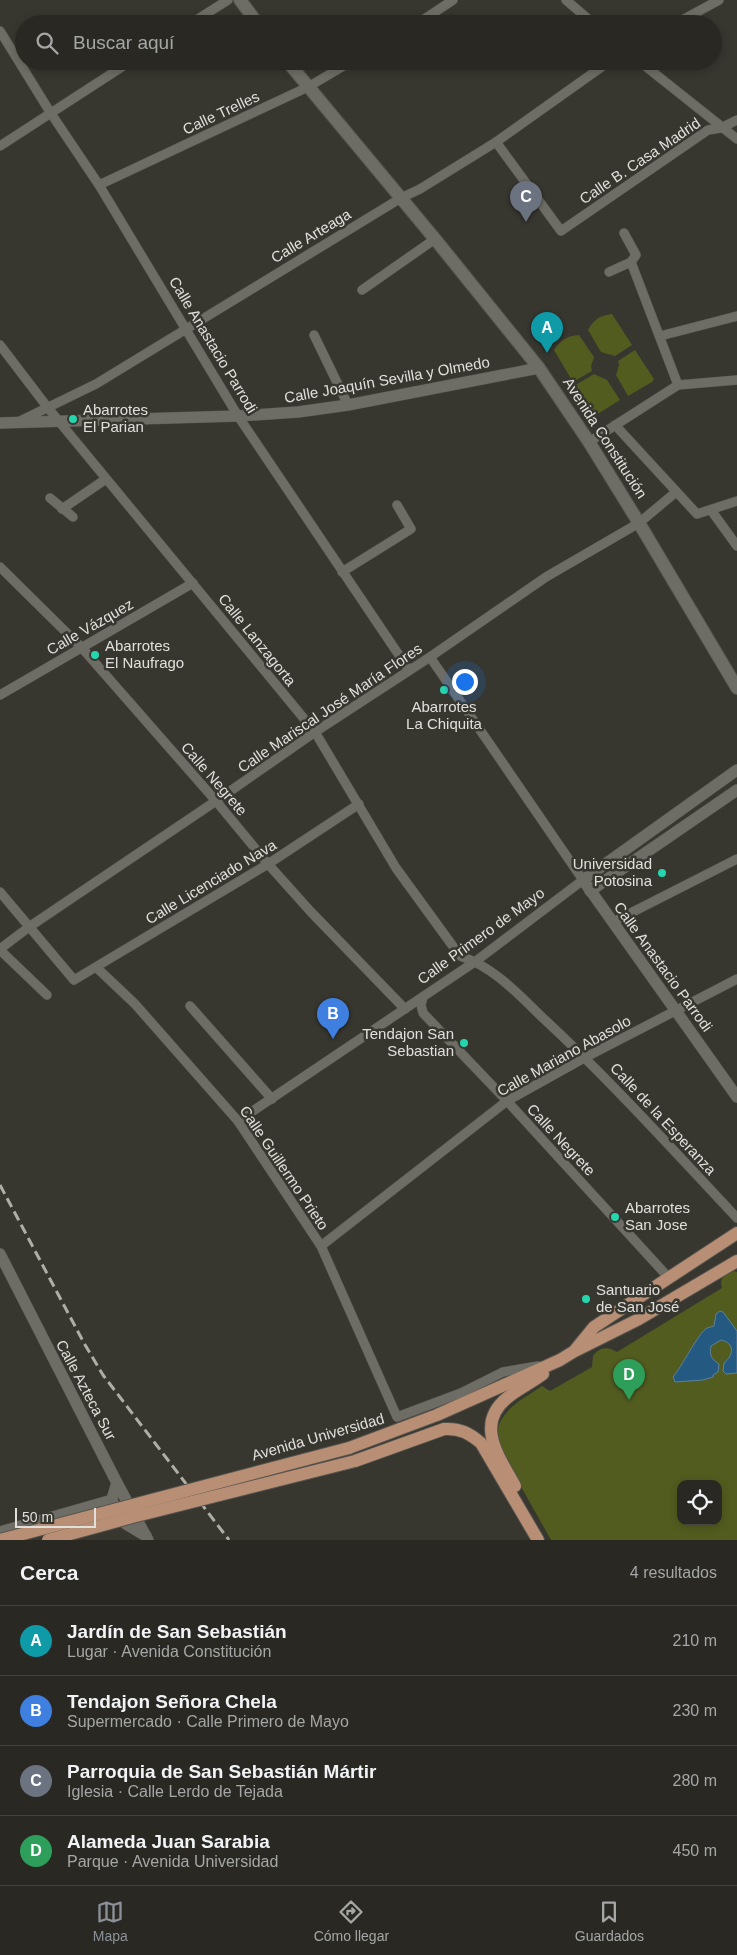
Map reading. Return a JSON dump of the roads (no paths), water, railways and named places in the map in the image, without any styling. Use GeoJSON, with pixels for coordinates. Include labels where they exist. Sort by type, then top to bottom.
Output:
{"type":"FeatureCollection","features":[{"type":"Feature","properties":{"kind":"main road"},"geometry":{"type":"LineString","coordinates":[[240,0],[251,15]]}},
{"type":"Feature","properties":{"kind":"main road","name":"Avenida Constitución"},"geometry":{"type":"LineString","coordinates":[[295,70],[539,368],[589,442],[639,522],[737,688]]}},
{"type":"Feature","properties":{"kind":"main road","name":"Avenida Universidad"},"geometry":{"type":"LineString","coordinates":[[573,1352],[594,1327],[737,1233]]}},
{"type":"Feature","properties":{"kind":"main road","name":"Avenida Universidad"},"geometry":{"type":"LineString","coordinates":[[0,1540],[349,1448],[437,1415],[557,1362],[637,1320],[737,1261]]}},
{"type":"Feature","properties":{"kind":"main road"},"geometry":{"type":"LineString","coordinates":[[538,1540],[527,1523],[525,1504],[494,1446],[490,1433],[491,1420],[496,1410],[506,1399],[557,1362]]}},
{"type":"Feature","properties":{"kind":"main road","name":"Avenida Universidad"},"geometry":{"type":"LineString","coordinates":[[48,1540],[356,1461],[444,1429],[456,1428],[468,1432],[481,1443],[527,1523]]}},
{"type":"Feature","properties":{"kind":"street"},"geometry":{"type":"LineString","coordinates":[[204,15],[228,0]]}},
{"type":"Feature","properties":{"kind":"street"},"geometry":{"type":"LineString","coordinates":[[430,15],[453,0]]}},
{"type":"Feature","properties":{"kind":"street"},"geometry":{"type":"LineString","coordinates":[[566,0],[584,15]]}},
{"type":"Feature","properties":{"kind":"street"},"geometry":{"type":"LineString","coordinates":[[691,15],[718,0]]}},
{"type":"Feature","properties":{"kind":"street","name":"Calle Anastacio Parrodi"},"geometry":{"type":"LineString","coordinates":[[1,35],[15,57]]}},
{"type":"Feature","properties":{"kind":"street","name":"Calle Anastacio Parrodi"},"geometry":{"type":"LineString","coordinates":[[23,70],[99,185],[238,416],[409,670]]}},
{"type":"Feature","properties":{"kind":"street"},"geometry":{"type":"LineString","coordinates":[[0,146],[117,70]]}},
{"type":"Feature","properties":{"kind":"street","name":"Calle Trelles"},"geometry":{"type":"LineString","coordinates":[[99,185],[308,87],[337,70]]}},
{"type":"Feature","properties":{"kind":"street","name":"Calle Arteaga"},"geometry":{"type":"LineString","coordinates":[[19,422],[96,384],[401,198],[420,189],[496,142],[597,70]]}},
{"type":"Feature","properties":{"kind":"street"},"geometry":{"type":"LineString","coordinates":[[650,70],[737,139]]}},
{"type":"Feature","properties":{"kind":"street","name":"Calle B. Casa Madrid"},"geometry":{"type":"LineString","coordinates":[[496,142],[561,231],[708,130],[721,128],[737,120]]}},
{"type":"Feature","properties":{"kind":"street"},"geometry":{"type":"LineString","coordinates":[[609,272],[631,262],[636,255],[624,233]]}},
{"type":"Feature","properties":{"kind":"street"},"geometry":{"type":"LineString","coordinates":[[362,290],[435,239]]}},
{"type":"Feature","properties":{"kind":"street"},"geometry":{"type":"LineString","coordinates":[[631,262],[678,385]]}},
{"type":"Feature","properties":{"kind":"street"},"geometry":{"type":"LineString","coordinates":[[660,336],[737,316]]}},
{"type":"Feature","properties":{"kind":"street"},"geometry":{"type":"LineString","coordinates":[[314,335],[348,405]]}},
{"type":"Feature","properties":{"kind":"street","name":"Calle Lanzagorta"},"geometry":{"type":"LineString","coordinates":[[0,345],[48,408],[315,732],[396,868],[460,956],[476,961]]}},
{"type":"Feature","properties":{"kind":"street","name":"Calle Joaquín Sevilla y Olmedo"},"geometry":{"type":"LineString","coordinates":[[0,422],[61,422],[298,412],[348,405],[539,368]]}},
{"type":"Feature","properties":{"kind":"street"},"geometry":{"type":"LineString","coordinates":[[589,442],[678,385],[737,380]]}},
{"type":"Feature","properties":{"kind":"street"},"geometry":{"type":"LineString","coordinates":[[615,425],[697,514],[737,501]]}},
{"type":"Feature","properties":{"kind":"street"},"geometry":{"type":"LineString","coordinates":[[62,510],[106,479]]}},
{"type":"Feature","properties":{"kind":"street","name":"Calle Mariscal José María Flores"},"geometry":{"type":"LineString","coordinates":[[0,950],[30,927],[315,732],[546,577],[639,522],[676,492]]}},
{"type":"Feature","properties":{"kind":"street"},"geometry":{"type":"LineString","coordinates":[[50,498],[62,510],[73,517]]}},
{"type":"Feature","properties":{"kind":"street"},"geometry":{"type":"LineString","coordinates":[[342,572],[411,529],[397,505]]}},
{"type":"Feature","properties":{"kind":"street"},"geometry":{"type":"LineString","coordinates":[[711,510],[737,546]]}},
{"type":"Feature","properties":{"kind":"street","name":"Calle Negrete"},"geometry":{"type":"LineString","coordinates":[[0,568],[82,648],[216,801],[268,864],[311,912],[405,1009]]}},
{"type":"Feature","properties":{"kind":"street","name":"Calle Vázquez"},"geometry":{"type":"LineString","coordinates":[[0,695],[193,583]]}},
{"type":"Feature","properties":{"kind":"street","name":"Calle Anastacio Parrodi"},"geometry":{"type":"LineString","coordinates":[[430,656],[590,891],[737,1096]]}},
{"type":"Feature","properties":{"kind":"street","name":"Calle Primero de Mayo"},"geometry":{"type":"LineString","coordinates":[[238,1121],[476,961],[583,880],[737,770]]}},
{"type":"Feature","properties":{"kind":"street"},"geometry":{"type":"LineString","coordinates":[[590,891],[737,790]]}},
{"type":"Feature","properties":{"kind":"street","name":"Calle Licenciado Nava"},"geometry":{"type":"LineString","coordinates":[[30,927],[74,980],[97,968],[268,864],[359,804]]}},
{"type":"Feature","properties":{"kind":"street"},"geometry":{"type":"LineString","coordinates":[[613,922],[737,859]]}},
{"type":"Feature","properties":{"kind":"street"},"geometry":{"type":"LineString","coordinates":[[0,892],[30,927]]}},
{"type":"Feature","properties":{"kind":"street"},"geometry":{"type":"LineString","coordinates":[[0,950],[47,995]]}},
{"type":"Feature","properties":{"kind":"street","name":"Calle de la Esperanza"},"geometry":{"type":"LineString","coordinates":[[476,961],[501,978],[586,1057],[737,1218]]}},
{"type":"Feature","properties":{"kind":"street","name":"Calle Guillermo Prieto"},"geometry":{"type":"LineString","coordinates":[[97,968],[135,1004],[238,1121],[320,1246],[397,1418],[461,1393],[503,1372],[557,1362]]}},
{"type":"Feature","properties":{"kind":"street","name":"Calle Mariano Abasolo"},"geometry":{"type":"LineString","coordinates":[[320,1246],[507,1101],[586,1057],[737,979]]}},
{"type":"Feature","properties":{"kind":"street","name":"Calle Negrete"},"geometry":{"type":"LineString","coordinates":[[423,997],[421,1005],[423,1013],[507,1101],[669,1278]]}},
{"type":"Feature","properties":{"kind":"street"},"geometry":{"type":"LineString","coordinates":[[190,1006],[272,1099]]}},
{"type":"Feature","properties":{"kind":"street","name":"Calle Azteca Sur"},"geometry":{"type":"LineString","coordinates":[[0,1254],[147,1538]]}},
{"type":"Feature","properties":{"kind":"street"},"geometry":{"type":"LineString","coordinates":[[117,1483],[112,1499],[126,1524],[147,1538]]}},
{"type":"Feature","properties":{"kind":"street"},"geometry":{"type":"LineString","coordinates":[[0,1531],[112,1499]]}},
{"type":"Feature","properties":{"kind":"street"},"geometry":{"type":"LineString","coordinates":[[71,1540],[126,1524]]}},
{"type":"Feature","properties":{"kind":"water"},"geometry":{"type":"Polygon","coordinates":[[[720,1311],[723,1312],[737,1331],[737,1373],[726,1374],[723,1371],[724,1363],[732,1350],[729,1344],[721,1340],[711,1346],[711,1356],[719,1364],[718,1372],[713,1377],[703,1380],[675,1382],[673,1377],[704,1331],[714,1326],[716,1314],[720,1311]]]}},
{"type":"Feature","properties":{"kind":"railway"},"geometry":{"type":"LineString","coordinates":[[0,1185],[103,1375],[229,1540]]}},
{"type":"Feature","properties":{"kind":"place","name":"Parroquia de San Sebastián Mártir"},"geometry":{"type":"Point","coordinates":[526,222]}},
{"type":"Feature","properties":{"kind":"place","name":"Jardín de San Sebastián"},"geometry":{"type":"Point","coordinates":[547,353]}},
{"type":"Feature","properties":{"kind":"place","name":"Abarrotes El Parian"},"geometry":{"type":"Point","coordinates":[73,419]}},
{"type":"Feature","properties":{"kind":"place","name":"Abarrotes El Naufrago"},"geometry":{"type":"Point","coordinates":[95,655]}},
{"type":"Feature","properties":{"kind":"place","name":"Abarrotes La Chiquita"},"geometry":{"type":"Point","coordinates":[444,690]}},
{"type":"Feature","properties":{"kind":"place","name":"Universidad Potosina"},"geometry":{"type":"Point","coordinates":[662,873]}},
{"type":"Feature","properties":{"kind":"place","name":"Tendajon Señora Chela"},"geometry":{"type":"Point","coordinates":[333,1039]}},
{"type":"Feature","properties":{"kind":"place","name":"Tendajon San Sebastian"},"geometry":{"type":"Point","coordinates":[464,1043]}},
{"type":"Feature","properties":{"kind":"place","name":"Abarrotes San Jose"},"geometry":{"type":"Point","coordinates":[615,1217]}},
{"type":"Feature","properties":{"kind":"place","name":"Santuario de San José"},"geometry":{"type":"Point","coordinates":[586,1299]}},
{"type":"Feature","properties":{"kind":"place","name":"Alameda Juan Sarabia"},"geometry":{"type":"Point","coordinates":[629,1400]}}]}
